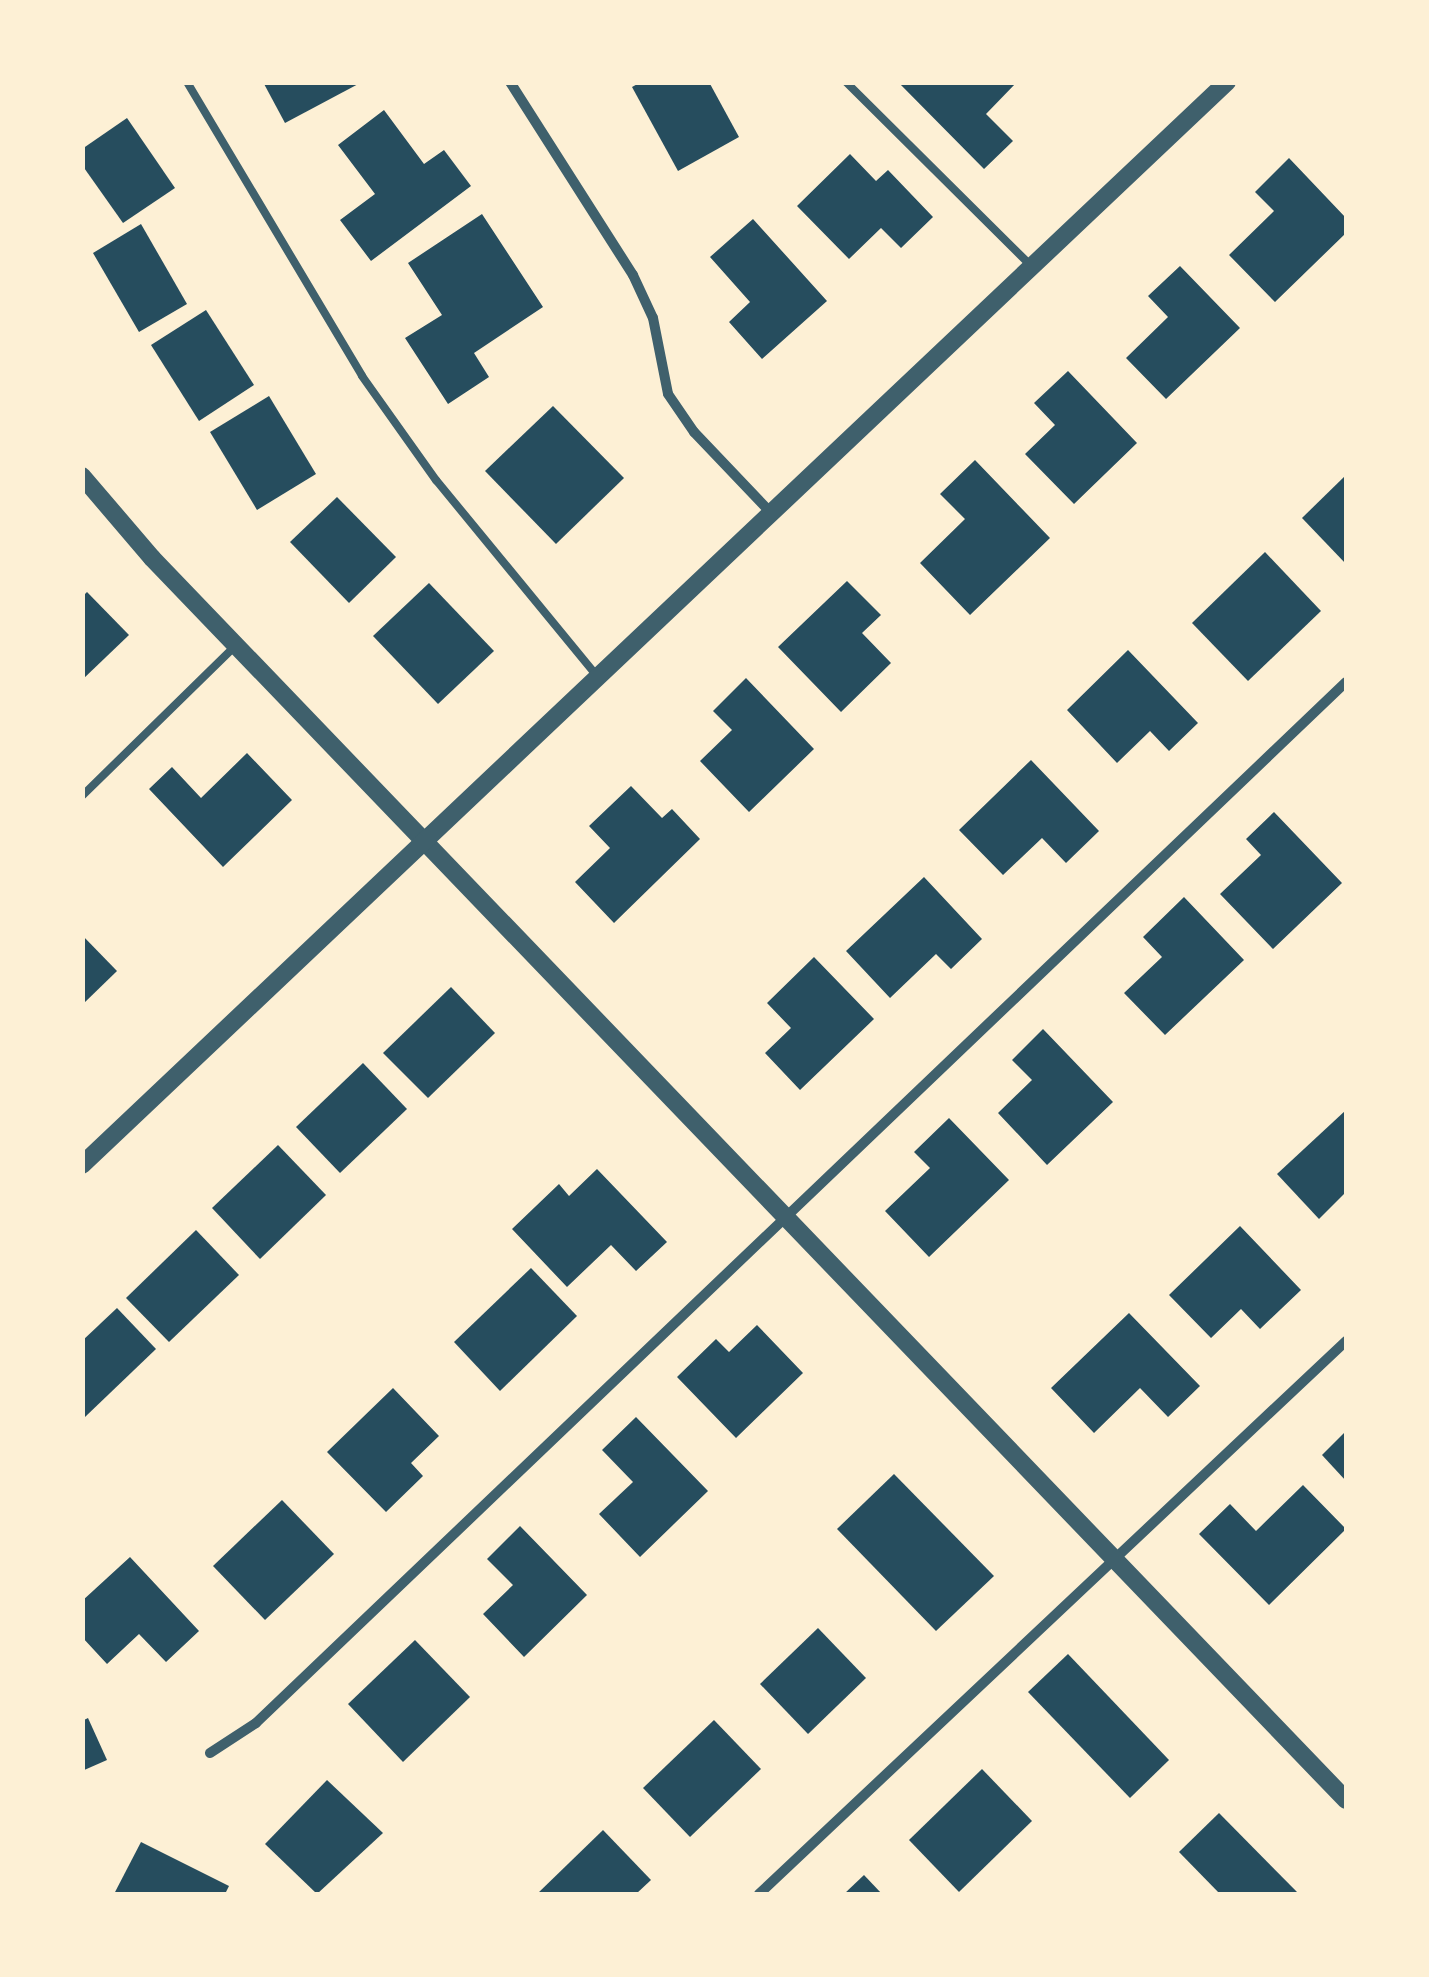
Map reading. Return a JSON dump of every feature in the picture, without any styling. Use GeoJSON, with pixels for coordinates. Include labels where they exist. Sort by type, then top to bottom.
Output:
{"type":"FeatureCollection","features":[{"type":"Feature","properties":{"kind":"street"},"geometry":{"type":"LineString","coordinates":[[510,82],[633,275],[654,318],[668,394],[694,432],[773,515]]}},
{"type":"Feature","properties":{"kind":"street"},"geometry":{"type":"LineString","coordinates":[[82,1165],[1227,82]]}},
{"type":"Feature","properties":{"kind":"street"},"geometry":{"type":"LineString","coordinates":[[82,476],[236,645],[792,1217],[1346,1800]]}},
{"type":"Feature","properties":{"kind":"street"},"geometry":{"type":"LineString","coordinates":[[210,1752],[256,1723],[792,1217],[1346,682]]}},
{"type":"Feature","properties":{"kind":"street"},"geometry":{"type":"LineString","coordinates":[[759,1894],[1118,1561],[1346,1341]]}},
{"type":"Feature","properties":{"kind":"lane"},"geometry":{"type":"LineString","coordinates":[[188,82],[362,376],[436,480],[599,679]]}},
{"type":"Feature","properties":{"kind":"lane"},"geometry":{"type":"LineString","coordinates":[[846,82],[1032,268]]}},
{"type":"Feature","properties":{"kind":"lane"},"geometry":{"type":"LineString","coordinates":[[82,796],[236,645]]}},
{"type":"Feature","properties":{"kind":"building"},"geometry":{"type":"Polygon","coordinates":[[[263,82],[362,82],[285,123],[263,82]]]}},
{"type":"Feature","properties":{"kind":"building"},"geometry":{"type":"Polygon","coordinates":[[[641,82],[709,82],[739,137],[678,171],[632,87],[641,82]]]}},
{"type":"Feature","properties":{"kind":"building"},"geometry":{"type":"Polygon","coordinates":[[[898,82],[1017,82],[986,114],[1013,141],[984,169],[898,82]]]}},
{"type":"Feature","properties":{"kind":"building"},"geometry":{"type":"Polygon","coordinates":[[[384,110],[424,164],[444,150],[471,186],[371,261],[340,220],[375,194],[338,145],[384,110]]]}},
{"type":"Feature","properties":{"kind":"building"},"geometry":{"type":"Polygon","coordinates":[[[127,118],[175,188],[123,223],[82,165],[82,149],[127,118]]]}},
{"type":"Feature","properties":{"kind":"building"},"geometry":{"type":"Polygon","coordinates":[[[850,154],[876,181],[888,170],[933,217],[901,248],[881,228],[849,259],[797,206],[850,154]]]}},
{"type":"Feature","properties":{"kind":"building"},"geometry":{"type":"Polygon","coordinates":[[[1289,158],[1346,218],[1346,233],[1275,302],[1229,255],[1274,211],[1255,192],[1289,158]]]}},
{"type":"Feature","properties":{"kind":"building"},"geometry":{"type":"Polygon","coordinates":[[[482,214],[543,307],[474,353],[489,377],[448,404],[405,338],[442,315],[408,263],[482,214]]]}},
{"type":"Feature","properties":{"kind":"building"},"geometry":{"type":"Polygon","coordinates":[[[753,219],[827,301],[762,359],[729,322],[750,302],[710,257],[753,219]]]}},
{"type":"Feature","properties":{"kind":"building"},"geometry":{"type":"Polygon","coordinates":[[[141,224],[187,304],[139,332],[93,253],[141,224]]]}},
{"type":"Feature","properties":{"kind":"building"},"geometry":{"type":"Polygon","coordinates":[[[1180,266],[1240,328],[1166,399],[1126,358],[1168,317],[1148,296],[1180,266]]]}},
{"type":"Feature","properties":{"kind":"building"},"geometry":{"type":"Polygon","coordinates":[[[206,310],[254,385],[199,421],[151,345],[206,310]]]}},
{"type":"Feature","properties":{"kind":"building"},"geometry":{"type":"Polygon","coordinates":[[[1068,371],[1137,443],[1074,504],[1025,454],[1055,425],[1034,403],[1068,371]]]}},
{"type":"Feature","properties":{"kind":"building"},"geometry":{"type":"Polygon","coordinates":[[[269,396],[316,474],[257,510],[210,432],[269,396]]]}},
{"type":"Feature","properties":{"kind":"building"},"geometry":{"type":"Polygon","coordinates":[[[553,406],[624,478],[556,544],[485,471],[553,406]]]}},
{"type":"Feature","properties":{"kind":"building"},"geometry":{"type":"Polygon","coordinates":[[[975,460],[1050,538],[970,615],[920,563],[965,519],[940,494],[975,460]]]}},
{"type":"Feature","properties":{"kind":"building"},"geometry":{"type":"Polygon","coordinates":[[[1346,475],[1346,564],[1302,518],[1346,475]]]}},
{"type":"Feature","properties":{"kind":"building"},"geometry":{"type":"Polygon","coordinates":[[[337,497],[396,557],[349,603],[290,542],[337,497]]]}},
{"type":"Feature","properties":{"kind":"building"},"geometry":{"type":"Polygon","coordinates":[[[1265,552],[1321,611],[1248,681],[1192,623],[1265,552]]]}},
{"type":"Feature","properties":{"kind":"building"},"geometry":{"type":"Polygon","coordinates":[[[847,581],[881,615],[862,633],[891,663],[841,712],[778,647],[847,581]]]}},
{"type":"Feature","properties":{"kind":"building"},"geometry":{"type":"Polygon","coordinates":[[[429,583],[494,651],[438,704],[373,636],[429,583]]]}},
{"type":"Feature","properties":{"kind":"building"},"geometry":{"type":"Polygon","coordinates":[[[87,592],[129,635],[82,680],[82,597],[87,592]]]}},
{"type":"Feature","properties":{"kind":"building"},"geometry":{"type":"Polygon","coordinates":[[[1128,650],[1198,723],[1169,751],[1150,731],[1117,763],[1067,710],[1128,650]]]}},
{"type":"Feature","properties":{"kind":"building"},"geometry":{"type":"Polygon","coordinates":[[[746,678],[814,749],[749,812],[700,761],[732,730],[713,711],[746,678]]]}},
{"type":"Feature","properties":{"kind":"building"},"geometry":{"type":"Polygon","coordinates":[[[247,753],[292,800],[223,867],[149,789],[172,767],[201,798],[247,753]]]}},
{"type":"Feature","properties":{"kind":"building"},"geometry":{"type":"Polygon","coordinates":[[[1031,760],[1099,831],[1066,863],[1042,838],[1003,875],[959,830],[1031,760]]]}},
{"type":"Feature","properties":{"kind":"building"},"geometry":{"type":"Polygon","coordinates":[[[631,786],[662,818],[672,809],[700,839],[614,923],[575,882],[610,848],[589,826],[631,786]]]}},
{"type":"Feature","properties":{"kind":"building"},"geometry":{"type":"Polygon","coordinates":[[[1274,812],[1342,883],[1273,949],[1220,894],[1261,855],[1246,839],[1274,812]]]}},
{"type":"Feature","properties":{"kind":"building"},"geometry":{"type":"Polygon","coordinates":[[[924,877],[982,939],[951,969],[936,954],[890,998],[846,951],[924,877]]]}},
{"type":"Feature","properties":{"kind":"building"},"geometry":{"type":"Polygon","coordinates":[[[1184,897],[1244,960],[1165,1035],[1124,993],[1162,957],[1143,937],[1184,897]]]}},
{"type":"Feature","properties":{"kind":"building"},"geometry":{"type":"Polygon","coordinates":[[[82,935],[117,971],[82,1005],[82,935]]]}},
{"type":"Feature","properties":{"kind":"building"},"geometry":{"type":"Polygon","coordinates":[[[814,957],[874,1019],[800,1090],[765,1053],[791,1028],[767,1003],[814,957]]]}},
{"type":"Feature","properties":{"kind":"building"},"geometry":{"type":"Polygon","coordinates":[[[451,987],[495,1033],[428,1098],[383,1053],[451,987]]]}},
{"type":"Feature","properties":{"kind":"building"},"geometry":{"type":"Polygon","coordinates":[[[1043,1029],[1113,1102],[1047,1165],[998,1113],[1032,1080],[1012,1060],[1043,1029]]]}},
{"type":"Feature","properties":{"kind":"building"},"geometry":{"type":"Polygon","coordinates":[[[363,1063],[407,1109],[340,1173],[296,1127],[363,1063]]]}},
{"type":"Feature","properties":{"kind":"building"},"geometry":{"type":"Polygon","coordinates":[[[1346,1110],[1346,1192],[1319,1219],[1277,1174],[1346,1110]]]}},
{"type":"Feature","properties":{"kind":"building"},"geometry":{"type":"Polygon","coordinates":[[[949,1118],[1009,1180],[929,1257],[885,1211],[930,1168],[914,1152],[949,1118]]]}},
{"type":"Feature","properties":{"kind":"building"},"geometry":{"type":"Polygon","coordinates":[[[278,1145],[326,1195],[260,1259],[212,1208],[278,1145]]]}},
{"type":"Feature","properties":{"kind":"building"},"geometry":{"type":"Polygon","coordinates":[[[597,1169],[667,1242],[636,1271],[611,1245],[567,1287],[512,1229],[559,1184],[569,1196],[597,1169]]]}},
{"type":"Feature","properties":{"kind":"building"},"geometry":{"type":"Polygon","coordinates":[[[1240,1226],[1301,1290],[1260,1329],[1241,1309],[1211,1338],[1169,1295],[1240,1226]]]}},
{"type":"Feature","properties":{"kind":"building"},"geometry":{"type":"Polygon","coordinates":[[[196,1230],[239,1275],[169,1342],[126,1298],[196,1230]]]}},
{"type":"Feature","properties":{"kind":"building"},"geometry":{"type":"Polygon","coordinates":[[[531,1268],[577,1316],[500,1391],[454,1342],[531,1268]]]}},
{"type":"Feature","properties":{"kind":"building"},"geometry":{"type":"Polygon","coordinates":[[[117,1308],[156,1349],[85,1417],[82,1341],[117,1308]]]}},
{"type":"Feature","properties":{"kind":"building"},"geometry":{"type":"Polygon","coordinates":[[[1129,1313],[1200,1386],[1168,1417],[1140,1388],[1094,1433],[1051,1388],[1129,1313]]]}},
{"type":"Feature","properties":{"kind":"building"},"geometry":{"type":"Polygon","coordinates":[[[757,1325],[803,1373],[736,1438],[677,1377],[716,1339],[729,1352],[757,1325]]]}},
{"type":"Feature","properties":{"kind":"building"},"geometry":{"type":"Polygon","coordinates":[[[393,1388],[439,1436],[411,1463],[423,1476],[386,1512],[327,1452],[393,1388]]]}},
{"type":"Feature","properties":{"kind":"building"},"geometry":{"type":"Polygon","coordinates":[[[636,1417],[708,1491],[640,1557],[599,1514],[633,1482],[602,1450],[636,1417]]]}},
{"type":"Feature","properties":{"kind":"building"},"geometry":{"type":"Polygon","coordinates":[[[1346,1431],[1346,1481],[1322,1455],[1346,1431]]]}},
{"type":"Feature","properties":{"kind":"building"},"geometry":{"type":"Polygon","coordinates":[[[894,1474],[994,1576],[936,1631],[837,1529],[894,1474]]]}},
{"type":"Feature","properties":{"kind":"building"},"geometry":{"type":"Polygon","coordinates":[[[1303,1485],[1346,1529],[1269,1605],[1199,1534],[1230,1504],[1256,1531],[1303,1485]]]}},
{"type":"Feature","properties":{"kind":"building"},"geometry":{"type":"Polygon","coordinates":[[[282,1500],[334,1554],[265,1620],[213,1566],[282,1500]]]}},
{"type":"Feature","properties":{"kind":"building"},"geometry":{"type":"Polygon","coordinates":[[[520,1526],[587,1595],[524,1657],[483,1614],[513,1585],[487,1559],[520,1526]]]}},
{"type":"Feature","properties":{"kind":"building"},"geometry":{"type":"Polygon","coordinates":[[[130,1557],[199,1631],[166,1662],[139,1634],[107,1664],[82,1637],[82,1601],[130,1557]]]}},
{"type":"Feature","properties":{"kind":"building"},"geometry":{"type":"Polygon","coordinates":[[[818,1628],[866,1678],[808,1734],[760,1684],[818,1628]]]}},
{"type":"Feature","properties":{"kind":"building"},"geometry":{"type":"Polygon","coordinates":[[[415,1640],[470,1697],[403,1762],[348,1704],[415,1640]]]}},
{"type":"Feature","properties":{"kind":"building"},"geometry":{"type":"Polygon","coordinates":[[[1068,1654],[1169,1760],[1130,1798],[1028,1692],[1068,1654]]]}},
{"type":"Feature","properties":{"kind":"building"},"geometry":{"type":"Polygon","coordinates":[[[88,1718],[107,1760],[82,1771],[82,1721],[88,1718]]]}},
{"type":"Feature","properties":{"kind":"building"},"geometry":{"type":"Polygon","coordinates":[[[714,1720],[761,1769],[690,1837],[643,1788],[714,1720]]]}},
{"type":"Feature","properties":{"kind":"building"},"geometry":{"type":"Polygon","coordinates":[[[982,1769],[1032,1821],[959,1892],[909,1840],[982,1769]]]}},
{"type":"Feature","properties":{"kind":"building"},"geometry":{"type":"Polygon","coordinates":[[[327,1780],[383,1833],[317,1894],[265,1844],[327,1780]]]}},
{"type":"Feature","properties":{"kind":"building"},"geometry":{"type":"Polygon","coordinates":[[[1219,1813],[1299,1894],[1220,1894],[1179,1852],[1219,1813]]]}},
{"type":"Feature","properties":{"kind":"building"},"geometry":{"type":"Polygon","coordinates":[[[603,1830],[651,1880],[636,1894],[537,1894],[603,1830]]]}},
{"type":"Feature","properties":{"kind":"building"},"geometry":{"type":"Polygon","coordinates":[[[141,1842],[229,1886],[225,1894],[114,1894],[141,1842]]]}},
{"type":"Feature","properties":{"kind":"building"},"geometry":{"type":"Polygon","coordinates":[[[864,1875],[882,1894],[844,1894],[864,1875]]]}}]}
